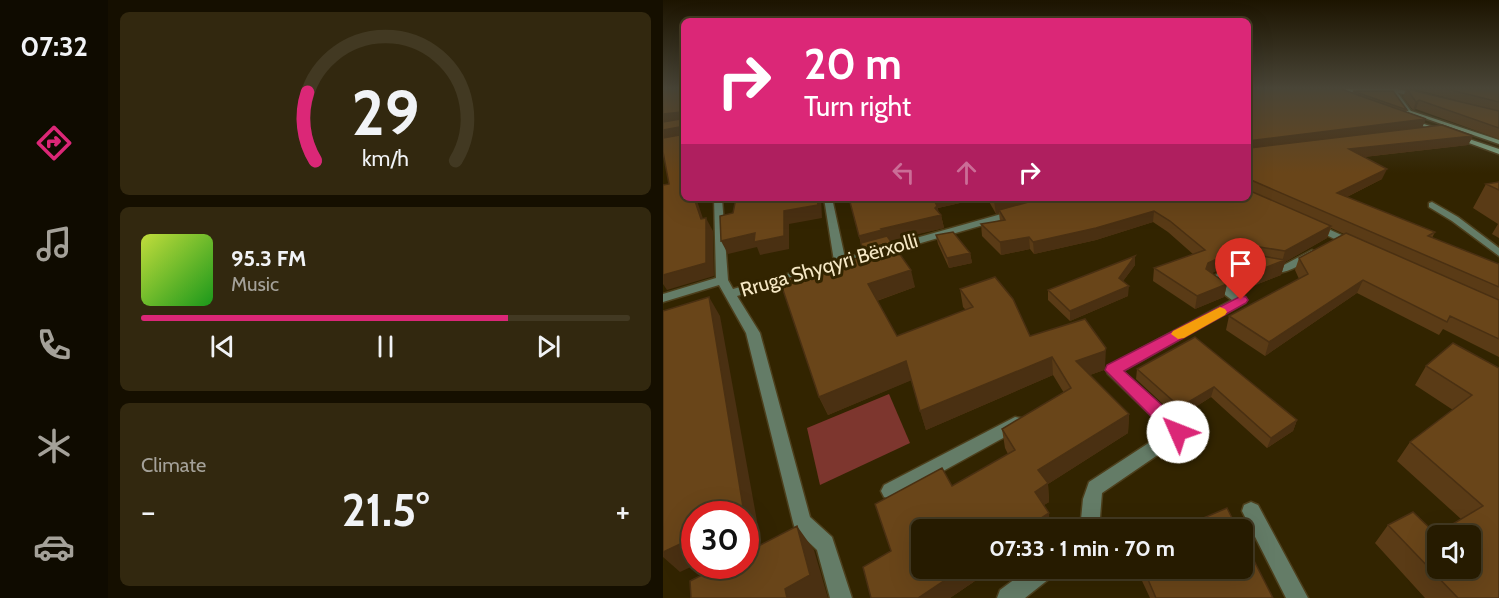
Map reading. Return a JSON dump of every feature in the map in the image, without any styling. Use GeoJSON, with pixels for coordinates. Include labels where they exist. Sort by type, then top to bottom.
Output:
{"type":"FeatureCollection","features":[{"type":"Feature","properties":{"kind":"main road"},"geometry":{"type":"LineString","coordinates":[[1402,117],[1499,152]]}},
{"type":"Feature","properties":{"kind":"main road"},"geometry":{"type":"LineString","coordinates":[[1425,117],[1499,142]]}},
{"type":"Feature","properties":{"kind":"street"},"geometry":{"type":"LineString","coordinates":[[1422,132],[1439,130]]}},
{"type":"Feature","properties":{"kind":"street"},"geometry":{"type":"LineString","coordinates":[[663,298],[726,287],[718,201]]}},
{"type":"Feature","properties":{"kind":"street"},"geometry":{"type":"LineString","coordinates":[[829,201],[840,262]]}},
{"type":"Feature","properties":{"kind":"street"},"geometry":{"type":"LineString","coordinates":[[1431,205],[1455,219],[1499,253]]}},
{"type":"Feature","properties":{"kind":"street","name":"Rruga Shyqyri Bërxolli"},"geometry":{"type":"LineString","coordinates":[[841,598],[825,544],[802,522],[753,333],[726,287],[840,262],[1030,209]]}},
{"type":"Feature","properties":{"kind":"street"},"geometry":{"type":"LineString","coordinates":[[1301,220],[1331,243],[1361,247]]}},
{"type":"Feature","properties":{"kind":"street"},"geometry":{"type":"LineString","coordinates":[[1092,519],[1090,502],[1095,488],[1178,432],[1113,370],[1241,300],[1211,280],[1250,263],[1284,270],[1331,243]]}},
{"type":"Feature","properties":{"kind":"street"},"geometry":{"type":"LineString","coordinates":[[890,491],[1034,413]]}},
{"type":"Feature","properties":{"kind":"street"},"geometry":{"type":"LineString","coordinates":[[1251,511],[1297,598]]}},
{"type":"Feature","properties":{"kind":"street"},"geometry":{"type":"LineString","coordinates":[[793,544],[814,533]]}},
{"type":"Feature","properties":{"kind":"street"},"geometry":{"type":"LineString","coordinates":[[1008,598],[1033,579]]}},
{"type":"Feature","properties":{"kind":"shaded area"},"geometry":{"type":"Polygon","coordinates":[[[889,394],[910,443],[820,485],[807,428],[889,394]]]}},
{"type":"Feature","properties":{"kind":"building"},"geometry":{"type":"Polygon","coordinates":[[[681,117],[681,201],[695,201],[701,219],[706,218],[706,263],[663,275],[663,185],[669,184],[663,152],[663,138],[679,135],[680,127],[663,130],[663,122],[681,117]]]}},
{"type":"Feature","properties":{"kind":"building"},"geometry":{"type":"Polygon","coordinates":[[[1251,117],[1420,117],[1426,119],[1251,141],[1251,117]]]}},
{"type":"Feature","properties":{"kind":"building"},"geometry":{"type":"Polygon","coordinates":[[[1467,117],[1499,117],[1499,128],[1467,117]]]}},
{"type":"Feature","properties":{"kind":"building"},"geometry":{"type":"Polygon","coordinates":[[[1442,125],[1473,136],[1349,149],[1387,169],[1337,193],[1435,232],[1428,236],[1499,264],[1499,287],[1251,180],[1251,148],[1442,125]]]}},
{"type":"Feature","properties":{"kind":"building"},"geometry":{"type":"Polygon","coordinates":[[[1499,182],[1499,190],[1486,184],[1499,182]]]}},
{"type":"Feature","properties":{"kind":"building"},"geometry":{"type":"Polygon","coordinates":[[[1251,191],[1331,226],[1285,251],[1247,245],[1208,263],[1206,269],[1227,284],[1197,296],[1154,268],[1205,250],[1154,211],[1096,228],[1033,242],[1029,237],[1000,242],[981,224],[1005,220],[999,210],[1032,201],[1251,201],[1251,191]]]}},
{"type":"Feature","properties":{"kind":"building"},"geometry":{"type":"Polygon","coordinates":[[[735,201],[817,201],[818,205],[784,211],[784,236],[754,242],[755,233],[721,241],[720,216],[733,213],[735,201]]]}},
{"type":"Feature","properties":{"kind":"building"},"geometry":{"type":"Polygon","coordinates":[[[934,201],[937,206],[935,208],[941,215],[859,236],[850,202],[934,201]]]}},
{"type":"Feature","properties":{"kind":"building"},"geometry":{"type":"Polygon","coordinates":[[[953,232],[970,253],[947,258],[936,235],[953,232]]]}},
{"type":"Feature","properties":{"kind":"building"},"geometry":{"type":"Polygon","coordinates":[[[1346,233],[1499,300],[1499,339],[1450,316],[1447,322],[1363,280],[1269,342],[1229,316],[1308,274],[1299,258],[1346,233]]]}},
{"type":"Feature","properties":{"kind":"building"},"geometry":{"type":"Polygon","coordinates":[[[887,236],[911,270],[868,284],[897,336],[973,307],[960,289],[995,277],[1013,299],[1030,336],[1085,319],[1106,348],[1105,351],[1076,361],[1129,414],[1038,470],[1048,483],[1035,492],[1049,513],[1040,519],[911,519],[911,579],[946,579],[918,598],[871,598],[863,567],[891,551],[875,504],[942,468],[952,486],[1015,450],[1002,429],[1071,388],[1052,357],[920,411],[906,361],[819,397],[780,281],[864,256],[861,243],[887,236]]]}},
{"type":"Feature","properties":{"kind":"building"},"geometry":{"type":"Polygon","coordinates":[[[1250,254],[1285,260],[1243,276],[1227,266],[1250,254]]]}},
{"type":"Feature","properties":{"kind":"building"},"geometry":{"type":"Polygon","coordinates":[[[1135,256],[1119,278],[1129,286],[1070,311],[1048,290],[1135,256]]]}},
{"type":"Feature","properties":{"kind":"building"},"geometry":{"type":"Polygon","coordinates":[[[709,297],[742,501],[681,501],[681,544],[663,552],[663,311],[709,297]]]}},
{"type":"Feature","properties":{"kind":"building"},"geometry":{"type":"Polygon","coordinates":[[[1195,337],[1297,420],[1271,438],[1214,387],[1180,407],[1137,369],[1195,337]]]}},
{"type":"Feature","properties":{"kind":"building"},"geometry":{"type":"Polygon","coordinates":[[[1453,343],[1499,368],[1499,598],[1458,598],[1440,579],[1481,579],[1481,525],[1451,525],[1483,506],[1410,442],[1472,395],[1426,366],[1453,343]]]}},
{"type":"Feature","properties":{"kind":"building"},"geometry":{"type":"Polygon","coordinates":[[[1227,508],[1232,519],[1201,519],[1227,508]]]}},
{"type":"Feature","properties":{"kind":"building"},"geometry":{"type":"Polygon","coordinates":[[[1413,512],[1427,525],[1427,566],[1388,525],[1413,512]]]}},
{"type":"Feature","properties":{"kind":"building"},"geometry":{"type":"Polygon","coordinates":[[[797,526],[810,575],[785,589],[787,598],[691,598],[690,581],[694,579],[759,579],[759,546],[797,526]]]}},
{"type":"Feature","properties":{"kind":"building"},"geometry":{"type":"Polygon","coordinates":[[[1253,559],[1273,598],[1156,598],[1148,579],[1253,579],[1253,559]]]}},
{"type":"Feature","properties":{"kind":"slow traffic"},"geometry":{"type":"LineString","coordinates":[[1178,334],[1220,312]]}},
{"type":"Feature","properties":{"kind":"route"},"geometry":{"type":"LineString","coordinates":[[1178,432],[1113,370],[1241,300]]}}]}
